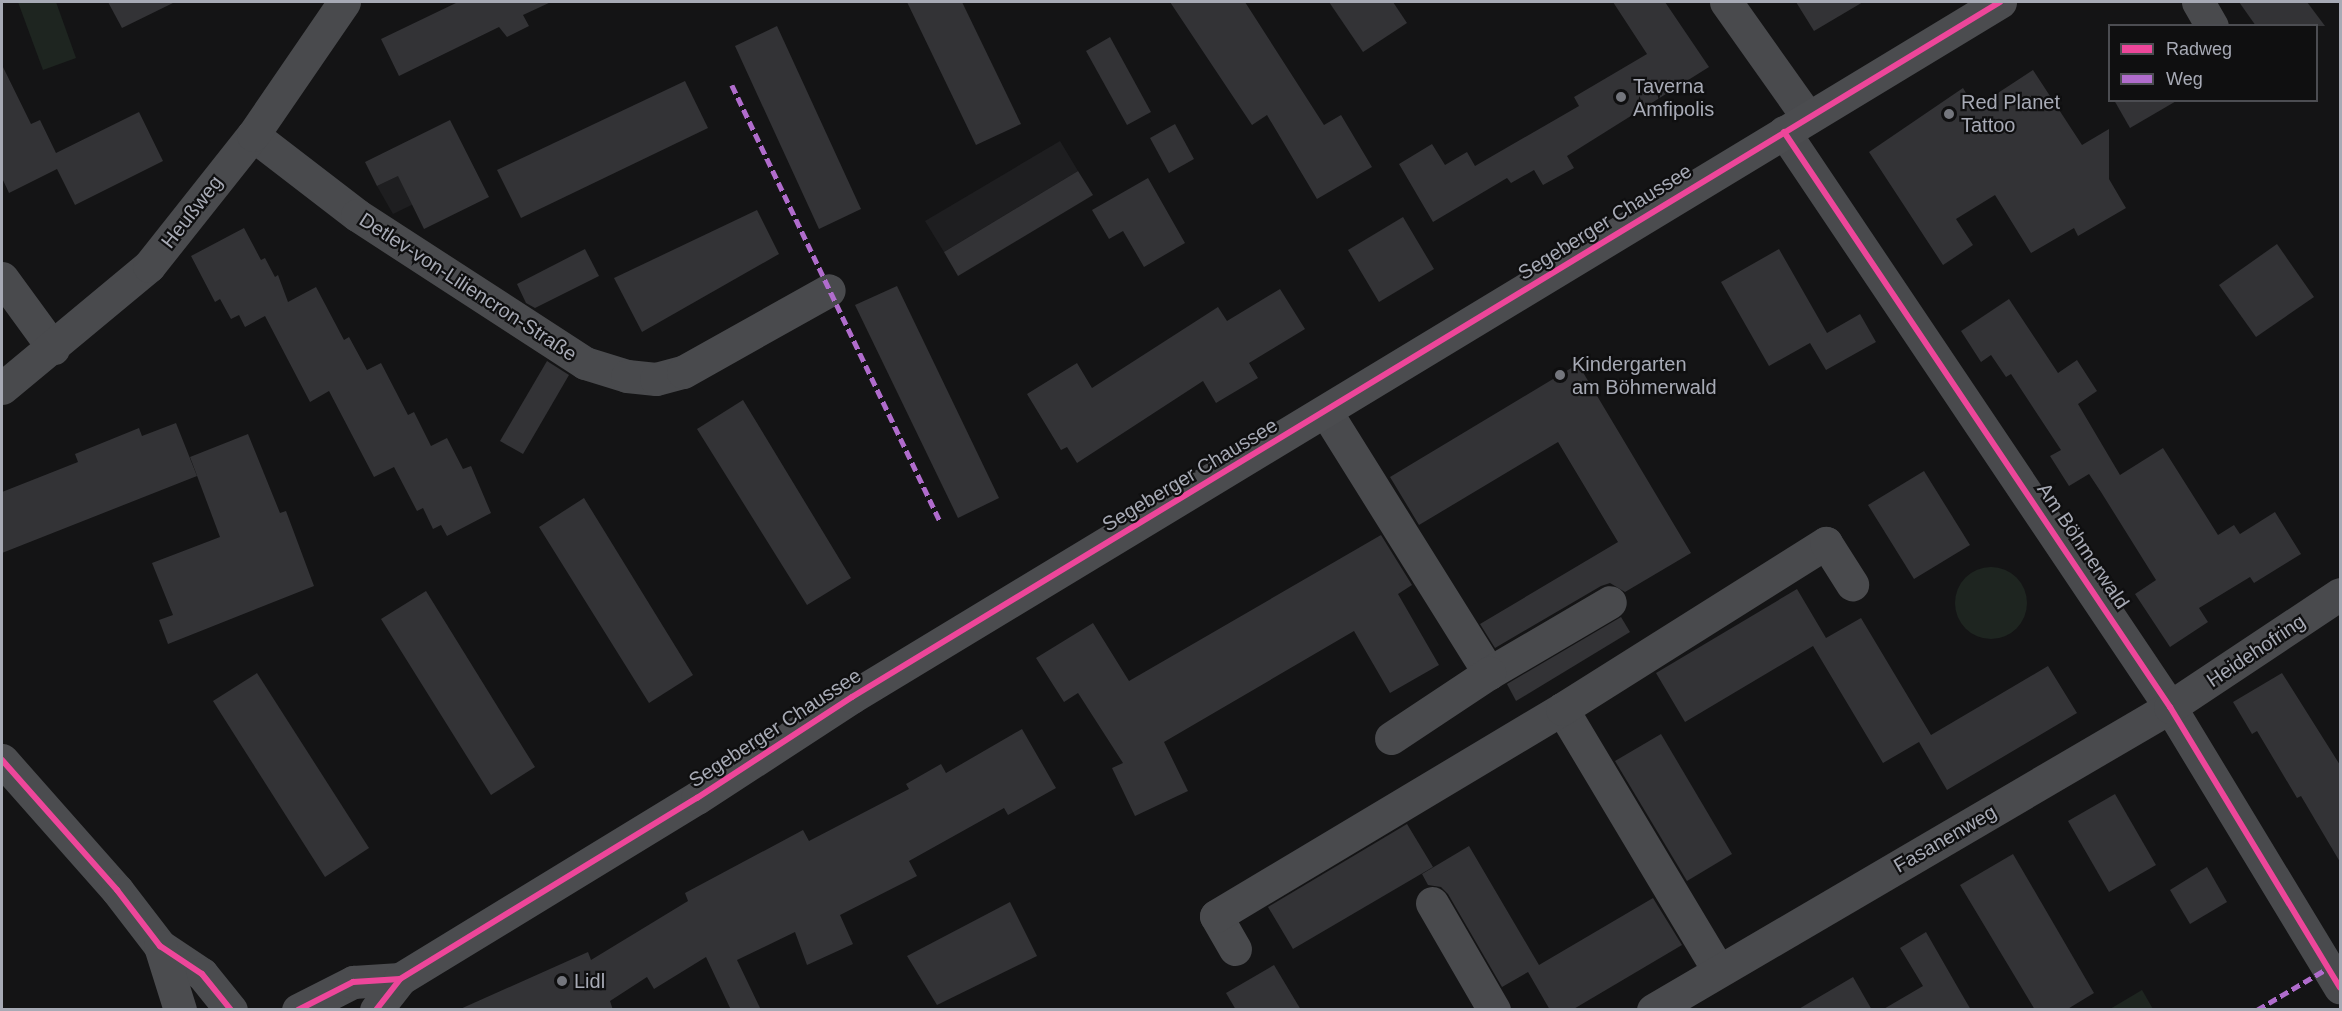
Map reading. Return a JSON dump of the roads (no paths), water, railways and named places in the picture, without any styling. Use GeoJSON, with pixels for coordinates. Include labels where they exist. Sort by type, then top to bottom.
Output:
{"type":"FeatureCollection","features":[{"type":"Feature","properties":{"kind":"main road","name":"Segeberger Chaussee"},"geometry":{"type":"LineString","coordinates":[[376,1010],[399,979],[697,798],[852,697],[2000,2]]}},
{"type":"Feature","properties":{"kind":"main road"},"geometry":{"type":"LineString","coordinates":[[2,760],[104,874],[160,946],[202,974],[231,1010]]}},
{"type":"Feature","properties":{"kind":"main road"},"geometry":{"type":"LineString","coordinates":[[160,946],[180,1010]]}},
{"type":"Feature","properties":{"kind":"main road","name":"Segeberger Chaussee"},"geometry":{"type":"LineString","coordinates":[[298,1010],[352,982],[399,979]]}},
{"type":"Feature","properties":{"kind":"street","name":"Heußweg"},"geometry":{"type":"LineString","coordinates":[[2,388],[54,348],[149,266],[253,135],[344,2]]}},
{"type":"Feature","properties":{"kind":"street","name":"Am Böhmerwald"},"geometry":{"type":"LineString","coordinates":[[1726,2],[1796,125],[2170,707],[2339,982]]}},
{"type":"Feature","properties":{"kind":"street"},"geometry":{"type":"LineString","coordinates":[[2198,2],[2211,24]]}},
{"type":"Feature","properties":{"kind":"street","name":"Detlev-von-Liliencron-Straße"},"geometry":{"type":"LineString","coordinates":[[253,135],[357,215],[585,363],[627,376],[656,380],[683,372],[829,290]]}},
{"type":"Feature","properties":{"kind":"street"},"geometry":{"type":"LineString","coordinates":[[2,278],[54,348]]}},
{"type":"Feature","properties":{"kind":"street"},"geometry":{"type":"LineString","coordinates":[[1326,412],[1490,673]]}},
{"type":"Feature","properties":{"kind":"street"},"geometry":{"type":"LineString","coordinates":[[1235,949],[1216,916],[1562,710],[1826,543],[1852,584]]}},
{"type":"Feature","properties":{"kind":"street","name":"Heidehofring"},"geometry":{"type":"LineString","coordinates":[[2170,707],[2340,594]]}},
{"type":"Feature","properties":{"kind":"street"},"geometry":{"type":"LineString","coordinates":[[1390,738],[1490,673],[1610,602]]}},
{"type":"Feature","properties":{"kind":"street","name":"Fasanenweg"},"geometry":{"type":"LineString","coordinates":[[1653,1010],[2170,707]]}},
{"type":"Feature","properties":{"kind":"street"},"geometry":{"type":"LineString","coordinates":[[1562,710],[1719,971]]}},
{"type":"Feature","properties":{"kind":"street"},"geometry":{"type":"LineString","coordinates":[[1432,903],[1494,1010]]}},
{"type":"Feature","properties":{"kind":"place","name":"Taverna Amfipolis"},"geometry":{"type":"Point","coordinates":[1621,97]}},
{"type":"Feature","properties":{"kind":"place","name":"Red Planet Tattoo"},"geometry":{"type":"Point","coordinates":[1949,114]}},
{"type":"Feature","properties":{"kind":"place","name":"Kindergarten am Böhmerwald"},"geometry":{"type":"Point","coordinates":[1560,375]}},
{"type":"Feature","properties":{"kind":"place","name":"Lidl"},"geometry":{"type":"Point","coordinates":[562,981]}}]}
